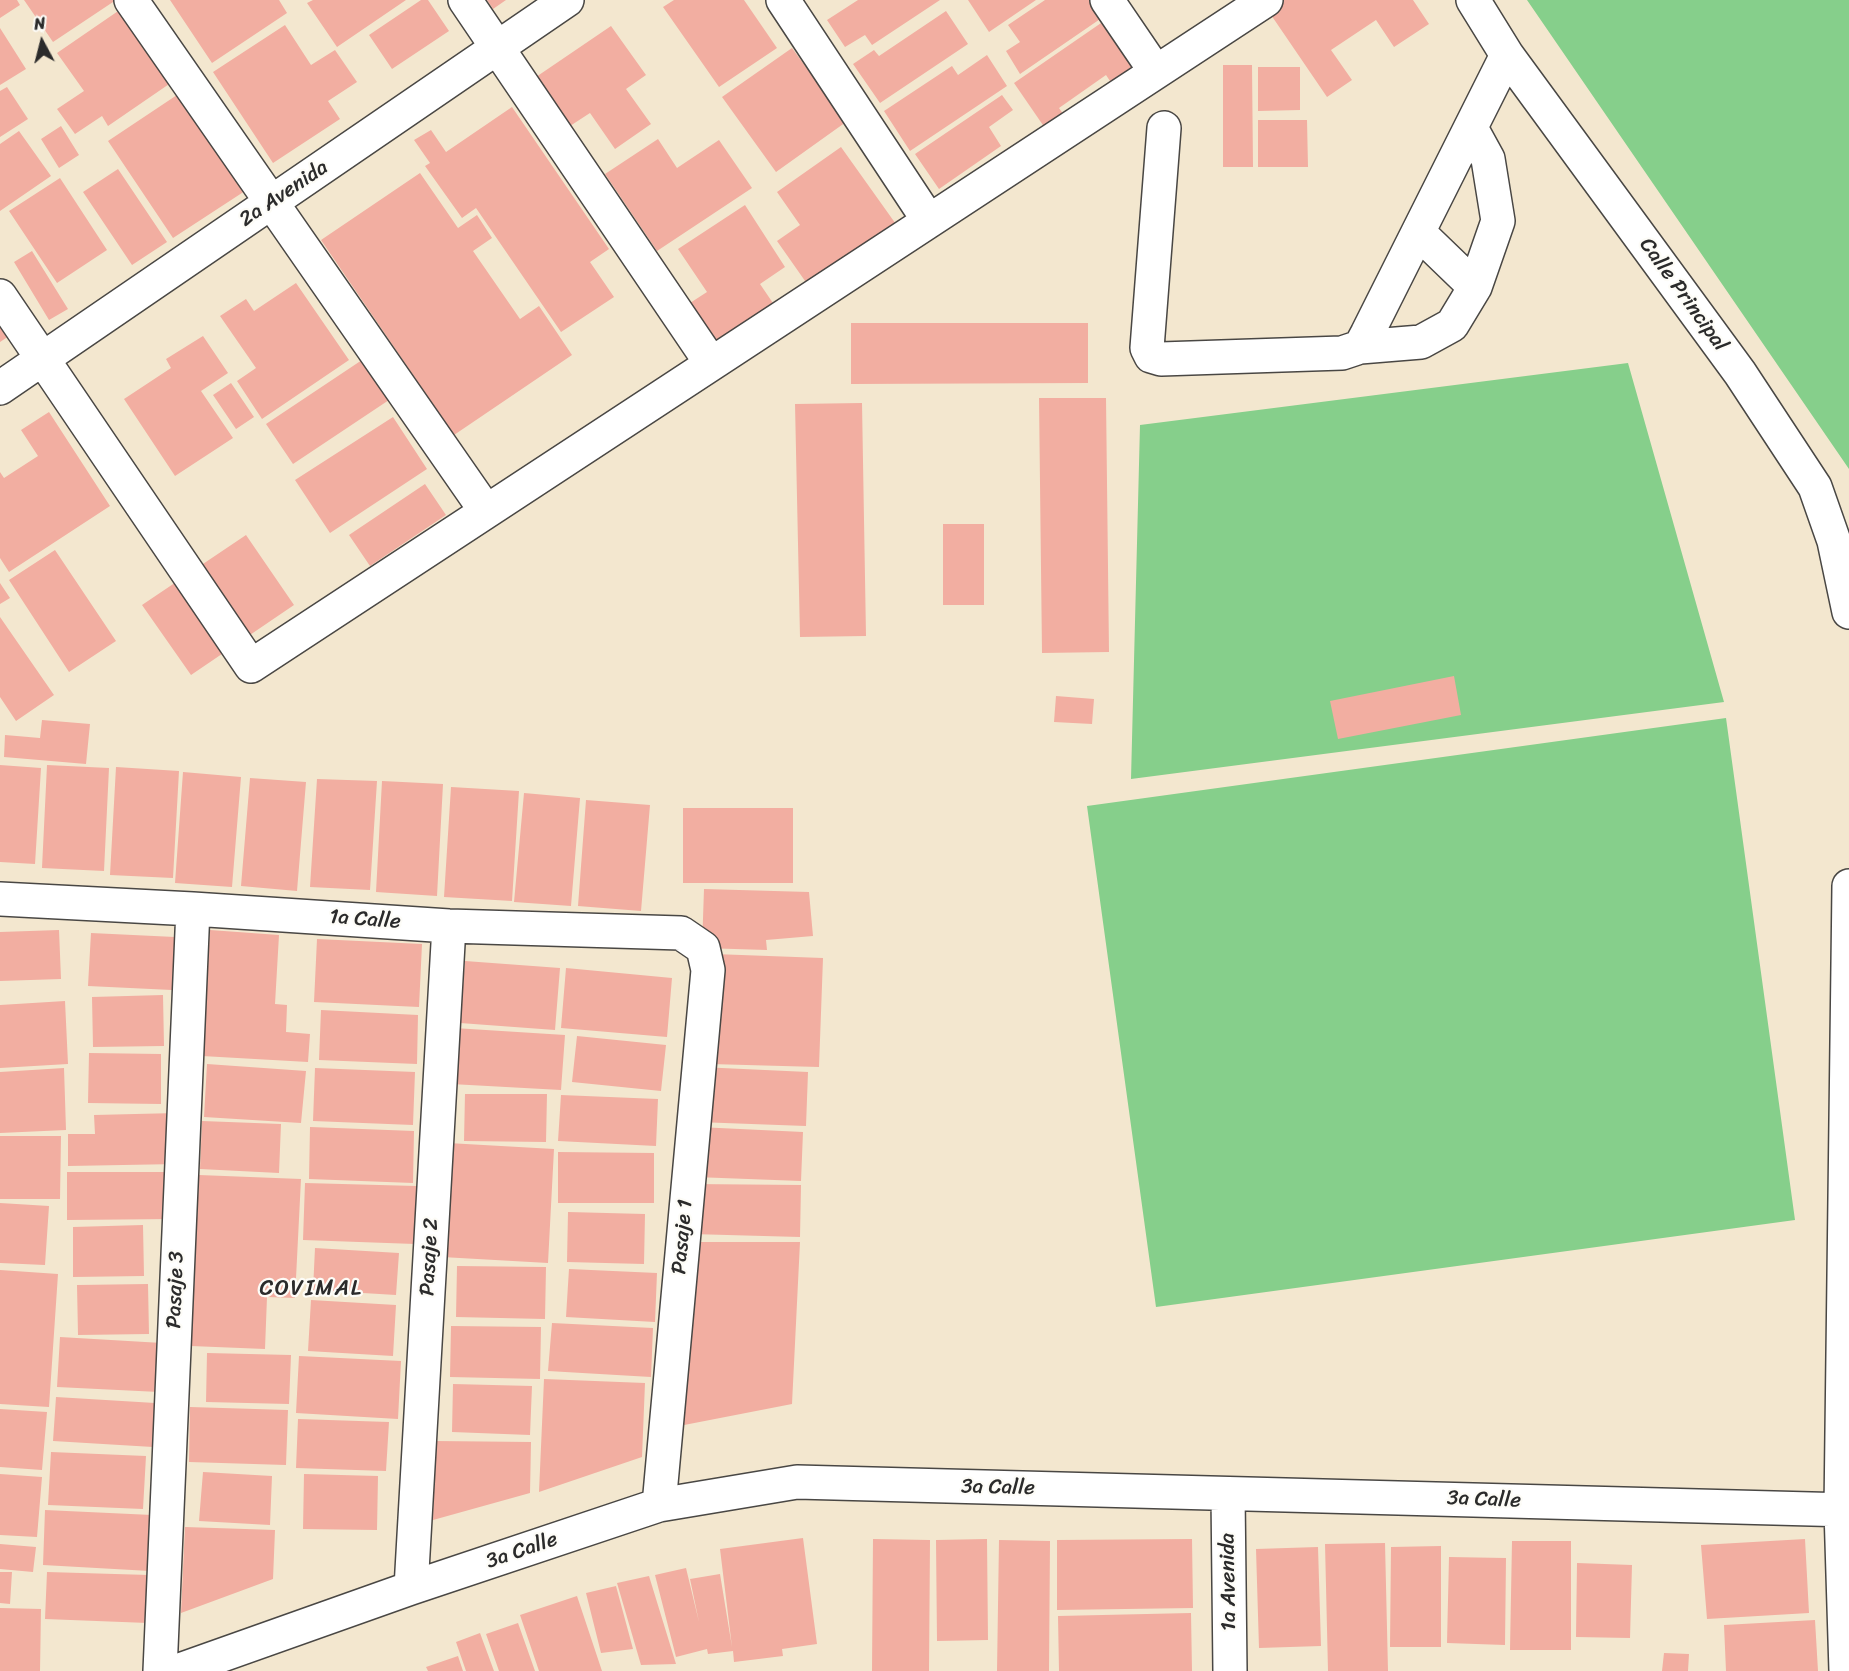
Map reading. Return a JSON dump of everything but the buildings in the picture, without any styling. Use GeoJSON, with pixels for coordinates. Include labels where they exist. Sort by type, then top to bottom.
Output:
{"type":"FeatureCollection","features":[{"type":"Feature","properties":{"kind":"street"},"geometry":{"type":"LineString","coordinates":[[131,0],[486,511]]}},
{"type":"Feature","properties":{"kind":"street"},"geometry":{"type":"LineString","coordinates":[[465,0],[711,363]]}},
{"type":"Feature","properties":{"kind":"street","name":"2a Avenida"},"geometry":{"type":"LineString","coordinates":[[0,388],[567,0]]}},
{"type":"Feature","properties":{"kind":"street"},"geometry":{"type":"LineString","coordinates":[[783,0],[929,221]]}},
{"type":"Feature","properties":{"kind":"street"},"geometry":{"type":"LineString","coordinates":[[1107,0],[1156,72]]}},
{"type":"Feature","properties":{"kind":"street"},"geometry":{"type":"LineString","coordinates":[[0,296],[251,666],[1266,0]]}},
{"type":"Feature","properties":{"kind":"street","name":"Calle Principal"},"geometry":{"type":"LineString","coordinates":[[1473,0],[1507,55],[1740,373],[1815,487],[1834,541],[1849,612]]}},
{"type":"Feature","properties":{"kind":"street"},"geometry":{"type":"LineString","coordinates":[[1360,347],[1507,55]]}},
{"type":"Feature","properties":{"kind":"street"},"geometry":{"type":"LineString","coordinates":[[1164,128],[1147,348],[1151,356],[1161,360],[1342,353],[1360,347],[1421,342],[1452,325],[1475,287],[1498,221],[1488,159],[1471,128]]}},
{"type":"Feature","properties":{"kind":"street"},"geometry":{"type":"LineString","coordinates":[[1419,233],[1475,287]]}},
{"type":"Feature","properties":{"kind":"street"},"geometry":{"type":"LineString","coordinates":[[1846,1671],[1849,886]]}},
{"type":"Feature","properties":{"kind":"street","name":"1a Calle"},"geometry":{"type":"LineString","coordinates":[[0,899],[448,926],[681,933],[703,948],[708,970]]}},
{"type":"Feature","properties":{"kind":"street","name":"Pasaje 3"},"geometry":{"type":"LineString","coordinates":[[160,1671],[193,909]]}},
{"type":"Feature","properties":{"kind":"street","name":"Pasaje 2"},"geometry":{"type":"LineString","coordinates":[[411,1588],[448,926]]}},
{"type":"Feature","properties":{"kind":"street","name":"Pasaje 1"},"geometry":{"type":"LineString","coordinates":[[659,1505],[708,970]]}},
{"type":"Feature","properties":{"kind":"street","name":"3a Calle"},"geometry":{"type":"LineString","coordinates":[[177,1671],[411,1588],[659,1505],[797,1482],[1845,1510]]}},
{"type":"Feature","properties":{"kind":"street","name":"1a Avenida"},"geometry":{"type":"LineString","coordinates":[[1228,1494],[1230,1671]]}},
{"type":"Feature","properties":{"kind":"green space"},"geometry":{"type":"Polygon","coordinates":[[[1527,0],[1849,0],[1849,469],[1527,0]]]}},
{"type":"Feature","properties":{"kind":"green space"},"geometry":{"type":"Polygon","coordinates":[[[1628,363],[1724,702],[1131,779],[1140,425],[1628,363]]]}},
{"type":"Feature","properties":{"kind":"green space"},"geometry":{"type":"Polygon","coordinates":[[[1726,718],[1795,1220],[1156,1307],[1087,806],[1726,718]]]}},
{"type":"Feature","properties":{"kind":"district","name":"COVIMAL"},"geometry":{"type":"Point","coordinates":[311,1289]}}]}
